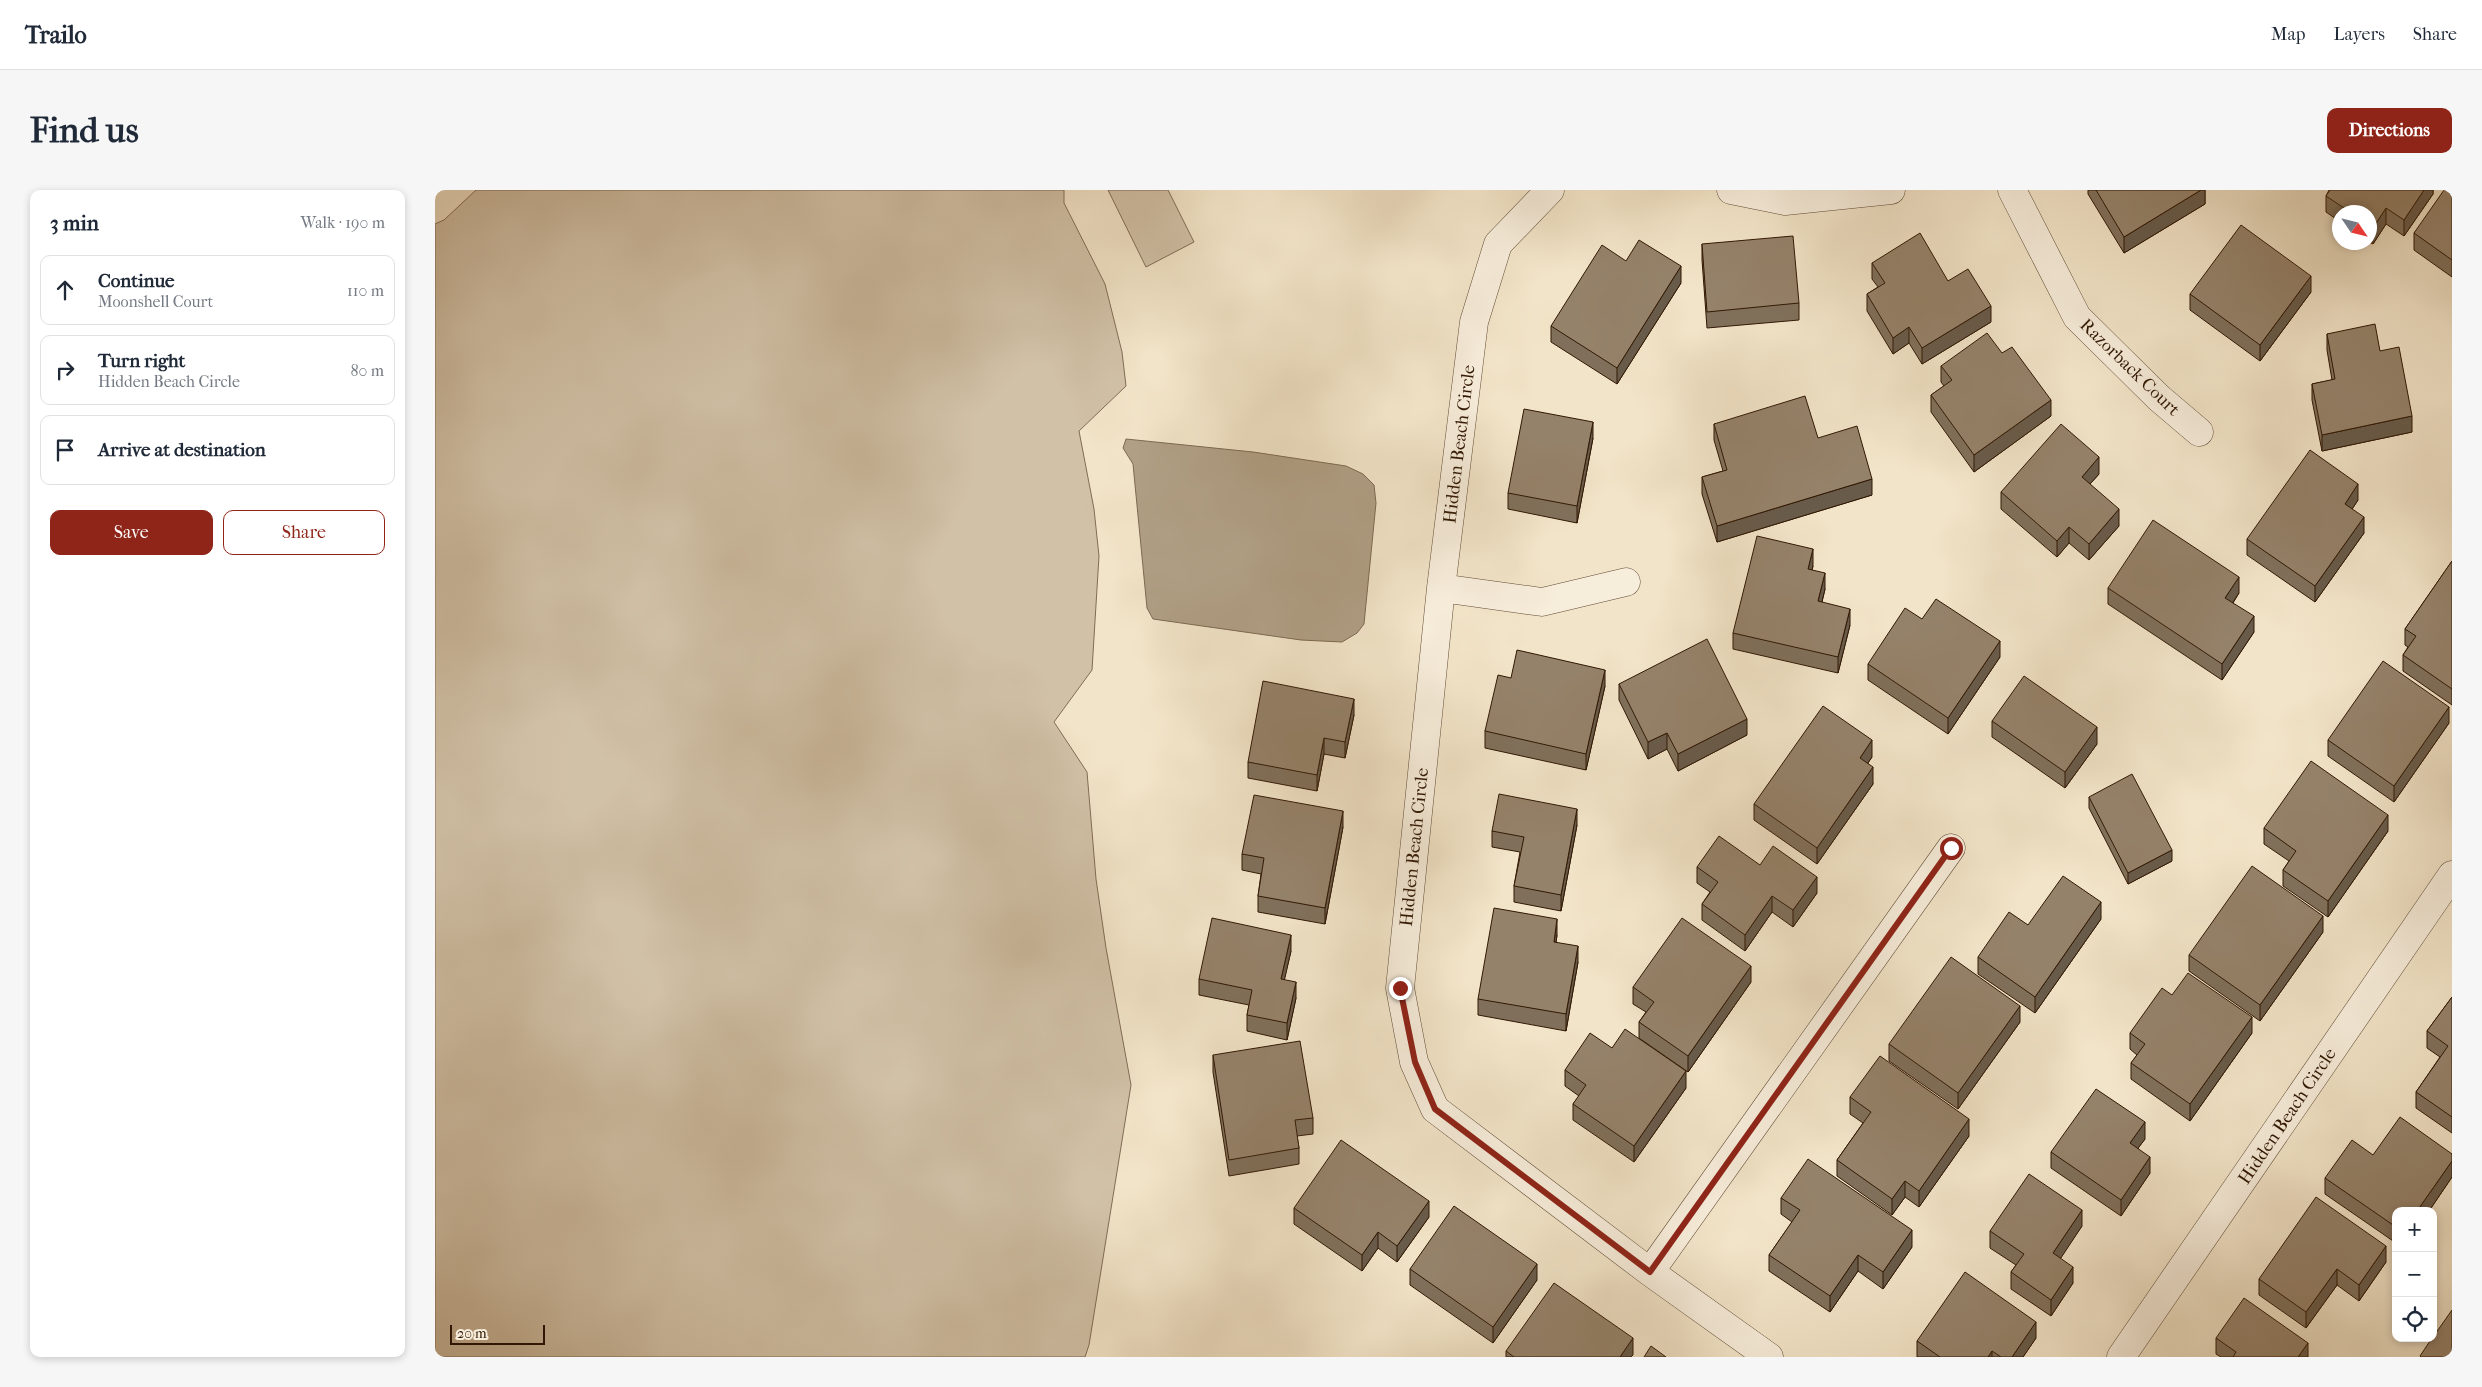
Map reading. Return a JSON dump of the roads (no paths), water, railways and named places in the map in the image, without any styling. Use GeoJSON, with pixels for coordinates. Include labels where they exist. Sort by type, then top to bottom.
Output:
{"type":"FeatureCollection","features":[{"type":"Feature","properties":{"kind":"street","name":"Hidden Beach Circle"},"geometry":{"type":"LineString","coordinates":[[1550,190],[1498,244],[1474,322],[1441,588],[1400,988],[1415,1062],[1435,1109],[1650,1272],[1769,1357]]}},
{"type":"Feature","properties":{"kind":"street"},"geometry":{"type":"LineString","coordinates":[[1731,190],[1785,201],[1891,190]]}},
{"type":"Feature","properties":{"kind":"street","name":"Razorback Court"},"geometry":{"type":"LineString","coordinates":[[2012,190],[2077,317],[2159,398],[2199,432]]}},
{"type":"Feature","properties":{"kind":"street"},"geometry":{"type":"LineString","coordinates":[[1441,588],[1541,602],[1626,582]]}},
{"type":"Feature","properties":{"kind":"street"},"geometry":{"type":"LineString","coordinates":[[1650,1272],[1951,848]]}},
{"type":"Feature","properties":{"kind":"street","name":"Hidden Beach Circle"},"geometry":{"type":"LineString","coordinates":[[2121,1357],[2452,876]]}}]}
